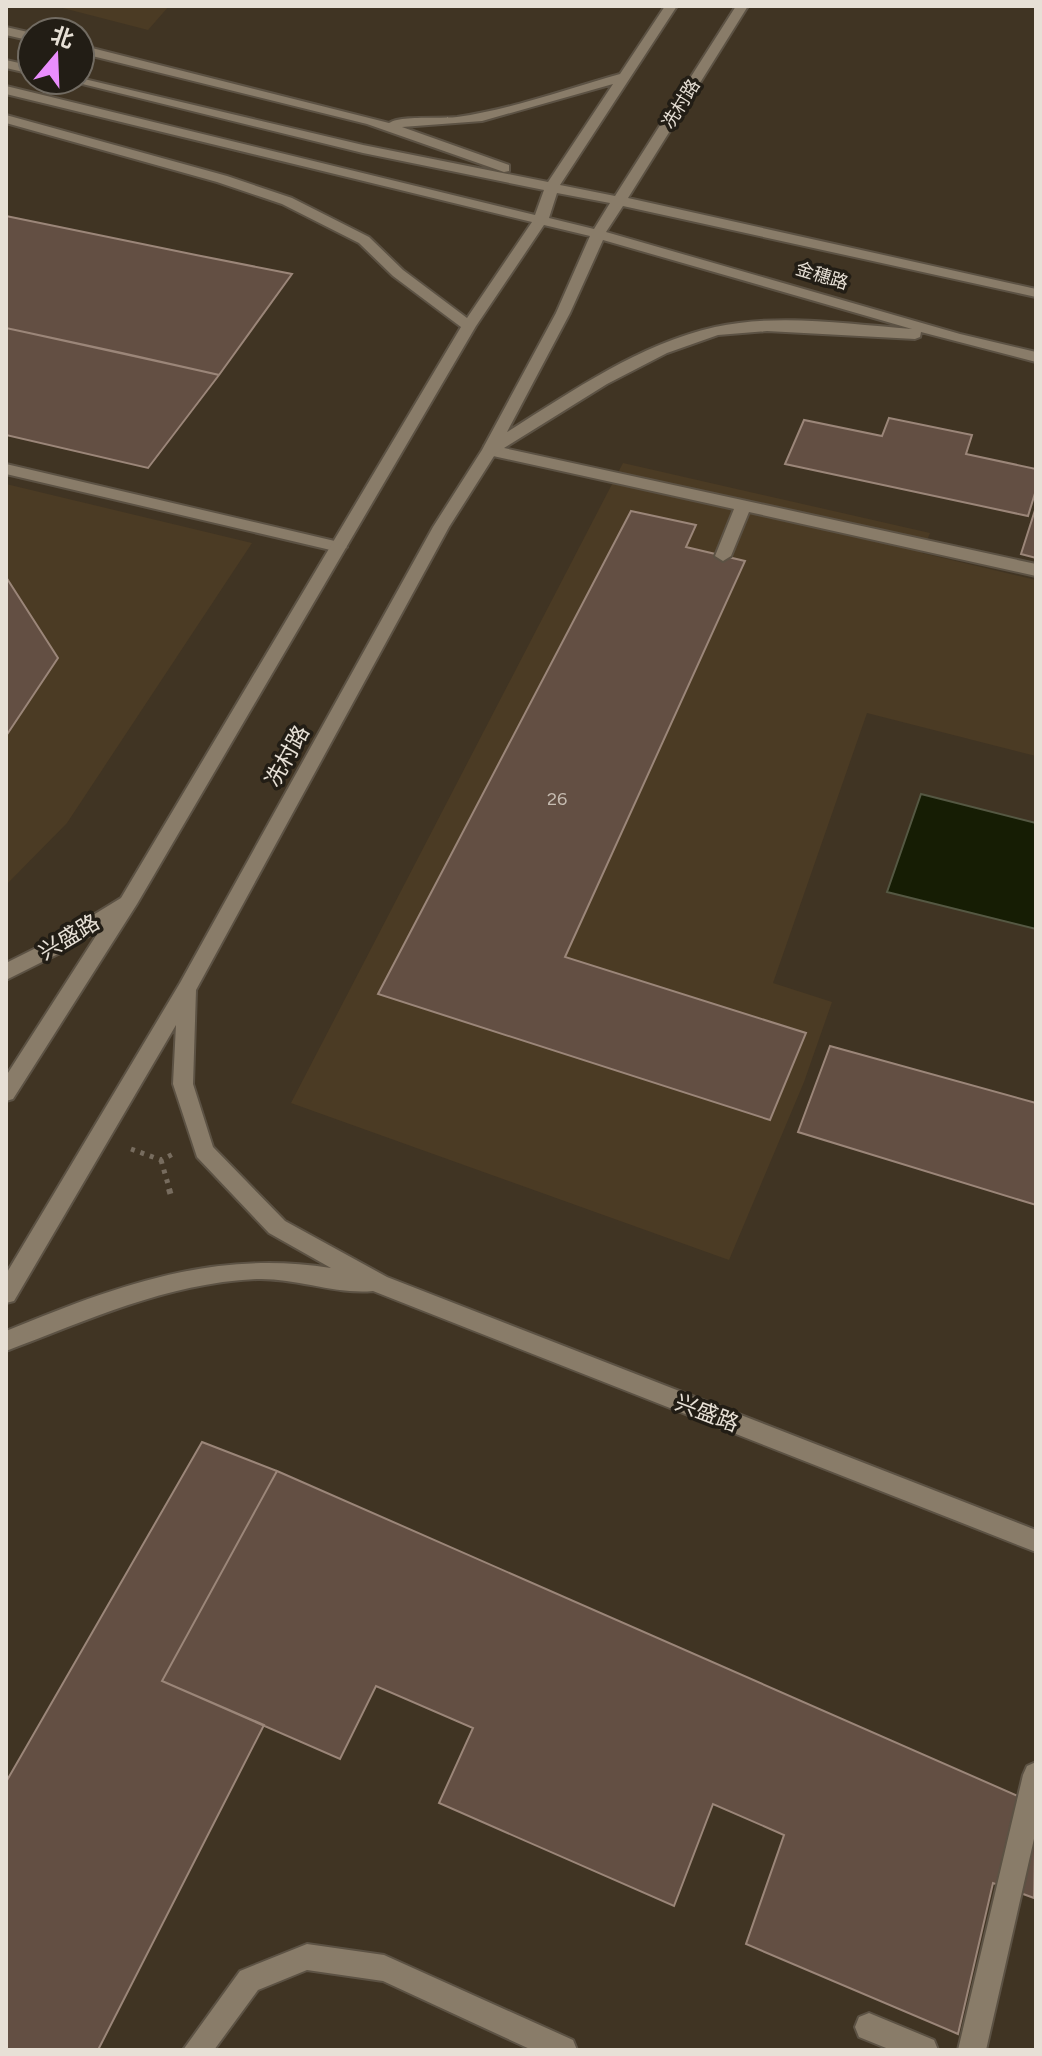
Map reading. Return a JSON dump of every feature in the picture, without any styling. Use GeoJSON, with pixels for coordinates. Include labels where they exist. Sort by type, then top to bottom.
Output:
{"type":"FeatureCollection","features":[{"type":"Feature","properties":{"kind":"main road"},"geometry":{"type":"LineString","coordinates":[[6,1093],[130,899],[469,326],[541,219],[552,187],[671,6]]}},
{"type":"Feature","properties":{"kind":"main road","name":"冼村路"},"geometry":{"type":"LineString","coordinates":[[6,1294],[187,988],[441,527],[490,450],[563,313],[598,234],[742,6]]}},
{"type":"Feature","properties":{"kind":"main road"},"geometry":{"type":"LineString","coordinates":[[96,53],[372,121],[552,187]]}},
{"type":"Feature","properties":{"kind":"main road"},"geometry":{"type":"LineString","coordinates":[[372,121],[434,125],[518,110],[622,77]]}},
{"type":"Feature","properties":{"kind":"main road"},"geometry":{"type":"LineString","coordinates":[[96,85],[363,149],[552,187]]}},
{"type":"Feature","properties":{"kind":"main road","name":"金穗路"},"geometry":{"type":"LineString","coordinates":[[6,90],[541,219],[955,337],[1036,357]]}},
{"type":"Feature","properties":{"kind":"main road"},"geometry":{"type":"LineString","coordinates":[[6,119],[222,179],[287,201],[364,240],[398,273],[469,326]]}},
{"type":"Feature","properties":{"kind":"main road","name":"金穗路"},"geometry":{"type":"LineString","coordinates":[[552,187],[1036,293]]}},
{"type":"Feature","properties":{"kind":"main road"},"geometry":{"type":"LineString","coordinates":[[490,450],[653,353],[715,332],[779,324],[955,337]]}},
{"type":"Feature","properties":{"kind":"main road"},"geometry":{"type":"LineString","coordinates":[[490,450],[1036,570]]}},
{"type":"Feature","properties":{"kind":"main road"},"geometry":{"type":"LineString","coordinates":[[6,469],[339,547]]}},
{"type":"Feature","properties":{"kind":"main road"},"geometry":{"type":"LineString","coordinates":[[723,556],[744,505]]}},
{"type":"Feature","properties":{"kind":"main road","name":"兴盛路"},"geometry":{"type":"LineString","coordinates":[[6,972],[61,944],[130,899]]}},
{"type":"Feature","properties":{"kind":"main road"},"geometry":{"type":"LineString","coordinates":[[187,988],[183,1084],[204,1151],[277,1227],[379,1284]]}},
{"type":"Feature","properties":{"kind":"main road"},"geometry":{"type":"LineString","coordinates":[[6,1341],[100,1302],[195,1275],[263,1270],[379,1284]]}},
{"type":"Feature","properties":{"kind":"main road","name":"兴盛路"},"geometry":{"type":"LineString","coordinates":[[379,1284],[1036,1541]]}},
{"type":"Feature","properties":{"kind":"main road"},"geometry":{"type":"LineString","coordinates":[[972,2050],[1036,1775]]}},
{"type":"Feature","properties":{"kind":"main road"},"geometry":{"type":"LineString","coordinates":[[197,2050],[249,1980],[307,1957],[384,1968],[563,2050]]}},
{"type":"Feature","properties":{"kind":"main road"},"geometry":{"type":"LineString","coordinates":[[869,2027],[924,2050]]}},
{"type":"Feature","properties":{"kind":"path"},"geometry":{"type":"LineString","coordinates":[[130,1148],[161,1160],[181,1150]]}},
{"type":"Feature","properties":{"kind":"path"},"geometry":{"type":"LineString","coordinates":[[161,1160],[172,1199]]}},
{"type":"Feature","properties":{"kind":"shaded area"},"geometry":{"type":"Polygon","coordinates":[[[55,6],[169,6],[148,30],[55,6]]]}},
{"type":"Feature","properties":{"kind":"shaded area"},"geometry":{"type":"Polygon","coordinates":[[[623,463],[930,533],[922,553],[1036,580],[1036,756],[867,713],[773,983],[832,1002],[804,1082],[729,1260],[291,1103],[623,463]]]}},
{"type":"Feature","properties":{"kind":"shaded area"},"geometry":{"type":"Polygon","coordinates":[[[6,484],[252,543],[67,823],[6,885],[6,484]]]}},
{"type":"Feature","properties":{"kind":"shaded area"},"geometry":{"type":"Polygon","coordinates":[[[921,794],[1036,823],[1036,929],[887,892],[921,794]]]}},
{"type":"Feature","properties":{"kind":"building"},"geometry":{"type":"Polygon","coordinates":[[[6,216],[292,274],[219,375],[6,328],[6,216]]]}},
{"type":"Feature","properties":{"kind":"building"},"geometry":{"type":"Polygon","coordinates":[[[6,328],[219,375],[148,468],[6,435],[6,328]]]}},
{"type":"Feature","properties":{"kind":"building"},"geometry":{"type":"Polygon","coordinates":[[[889,418],[972,435],[966,454],[1036,469],[1036,490],[1028,516],[785,464],[804,420],[882,436],[889,418]]]}},
{"type":"Feature","properties":{"kind":"building"},"geometry":{"type":"Polygon","coordinates":[[[1036,507],[1036,558],[1021,554],[1036,507]]]}},
{"type":"Feature","properties":{"kind":"building"},"geometry":{"type":"Polygon","coordinates":[[[631,511],[696,525],[686,547],[745,561],[565,957],[806,1033],[770,1120],[378,994],[631,511]]]}},
{"type":"Feature","properties":{"kind":"building"},"geometry":{"type":"Polygon","coordinates":[[[6,577],[58,658],[6,736],[6,577]]]}},
{"type":"Feature","properties":{"kind":"building"},"geometry":{"type":"Polygon","coordinates":[[[830,1046],[1036,1103],[1036,1205],[798,1132],[830,1046]]]}},
{"type":"Feature","properties":{"kind":"building"},"geometry":{"type":"Polygon","coordinates":[[[202,1442],[277,1471],[162,1681],[264,1725],[98,2050],[6,2050],[6,1782],[202,1442]]]}},
{"type":"Feature","properties":{"kind":"building"},"geometry":{"type":"Polygon","coordinates":[[[277,1471],[1036,1804],[1034,1898],[993,1883],[958,2034],[746,1944],[784,1835],[713,1804],[674,1906],[439,1803],[473,1728],[376,1686],[340,1759],[162,1681],[277,1471]]]}}]}
